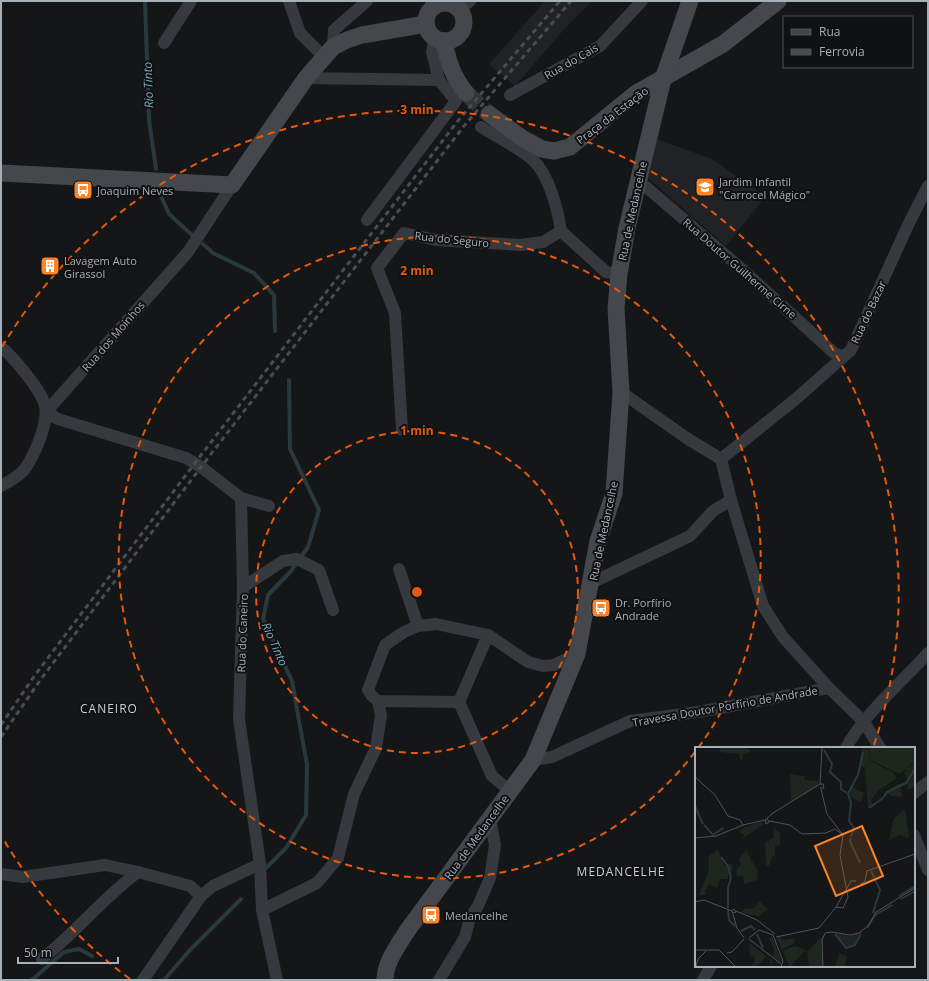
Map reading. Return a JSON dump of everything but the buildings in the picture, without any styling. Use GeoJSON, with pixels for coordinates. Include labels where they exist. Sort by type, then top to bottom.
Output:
{"type":"FeatureCollection","features":[{"type":"Feature","properties":{"kind":"street"},"geometry":{"type":"LineString","coordinates":[[164,43],[191,1]]}},
{"type":"Feature","properties":{"kind":"street"},"geometry":{"type":"LineString","coordinates":[[289,1],[300,33],[328,52]]}},
{"type":"Feature","properties":{"kind":"street"},"geometry":{"type":"LineString","coordinates":[[328,52],[334,30],[367,1]]}},
{"type":"Feature","properties":{"kind":"street","name":"Rua do Cais"},"geometry":{"type":"LineString","coordinates":[[510,95],[600,46],[642,1]]}},
{"type":"Feature","properties":{"kind":"street"},"geometry":{"type":"LineString","coordinates":[[663,79],[690,1]]}},
{"type":"Feature","properties":{"kind":"street","name":"Praça da Estação"},"geometry":{"type":"LineString","coordinates":[[485,120],[532,144],[554,151],[570,147],[635,94],[728,40],[778,1]]}},
{"type":"Feature","properties":{"kind":"street"},"geometry":{"type":"LineString","coordinates":[[439,40],[456,38],[464,28],[465,5],[433,3],[426,24],[429,32],[439,40],[457,82],[466,93]]}},
{"type":"Feature","properties":{"kind":"street"},"geometry":{"type":"LineString","coordinates":[[1,173],[232,185],[306,78],[328,52],[362,35],[426,24]]}},
{"type":"Feature","properties":{"kind":"street"},"geometry":{"type":"LineString","coordinates":[[367,220],[456,101],[439,80],[432,52],[439,40]]}},
{"type":"Feature","properties":{"kind":"street"},"geometry":{"type":"LineString","coordinates":[[306,78],[439,80]]}},
{"type":"Feature","properties":{"kind":"street","name":"Rua de Medancelhe"},"geometry":{"type":"LineString","coordinates":[[387,977],[407,931],[533,760],[576,654],[598,541],[614,493],[621,392],[616,308],[619,274],[626,228],[663,79]]}},
{"type":"Feature","properties":{"kind":"street"},"geometry":{"type":"LineString","coordinates":[[485,120],[533,160],[550,188],[556,204],[561,231],[606,272],[619,274]]}},
{"type":"Feature","properties":{"kind":"street","name":"Rua Doutor Guilherme Cirne"},"geometry":{"type":"LineString","coordinates":[[638,180],[743,270],[834,353],[842,356]]}},
{"type":"Feature","properties":{"kind":"street","name":"Rua dos Moinhos"},"geometry":{"type":"LineString","coordinates":[[46,412],[188,252],[232,185]]}},
{"type":"Feature","properties":{"kind":"street","name":"Rua do Bazar"},"geometry":{"type":"LineString","coordinates":[[722,459],[797,398],[842,356],[851,350],[909,223],[928,186]]}},
{"type":"Feature","properties":{"kind":"street","name":"Rua do Seguro"},"geometry":{"type":"LineString","coordinates":[[402,430],[395,313],[377,268],[390,250],[404,233],[436,240],[521,245],[543,242],[561,231]]}},
{"type":"Feature","properties":{"kind":"street"},"geometry":{"type":"LineString","coordinates":[[1,347],[10,354],[42,394],[46,412],[46,424],[29,466],[19,476],[1,486]]}},
{"type":"Feature","properties":{"kind":"street"},"geometry":{"type":"LineString","coordinates":[[621,392],[688,439],[722,459],[731,500],[764,606],[784,637],[829,688],[864,722],[879,747]]}},
{"type":"Feature","properties":{"kind":"street"},"geometry":{"type":"LineString","coordinates":[[46,412],[58,419],[186,458],[201,467],[241,498],[269,506]]}},
{"type":"Feature","properties":{"kind":"street","name":"Rua do Caneiro"},"geometry":{"type":"LineString","coordinates":[[241,498],[243,587],[239,719],[260,864],[262,910],[277,980]]}},
{"type":"Feature","properties":{"kind":"street"},"geometry":{"type":"LineString","coordinates":[[591,583],[690,536],[713,511],[731,500]]}},
{"type":"Feature","properties":{"kind":"street"},"geometry":{"type":"LineString","coordinates":[[243,587],[283,560],[302,561],[319,570],[333,610]]}},
{"type":"Feature","properties":{"kind":"street"},"geometry":{"type":"LineString","coordinates":[[399,569],[418,626]]}},
{"type":"Feature","properties":{"kind":"street"},"geometry":{"type":"LineString","coordinates":[[262,910],[317,883],[338,858],[354,794],[376,748],[381,715],[378,701],[368,690],[385,645],[404,632],[418,626],[436,624],[488,635],[528,662],[543,666],[554,665],[576,654]]}},
{"type":"Feature","properties":{"kind":"street"},"geometry":{"type":"LineString","coordinates":[[488,635],[459,702],[492,776],[510,791]]}},
{"type":"Feature","properties":{"kind":"street"},"geometry":{"type":"LineString","coordinates":[[847,747],[864,722],[928,653]]}},
{"type":"Feature","properties":{"kind":"street","name":"Travessa Doutor Porfírio de Andrade"},"geometry":{"type":"LineString","coordinates":[[533,760],[552,757],[630,721],[698,712],[829,688]]}},
{"type":"Feature","properties":{"kind":"street"},"geometry":{"type":"LineString","coordinates":[[378,701],[459,702]]}},
{"type":"Feature","properties":{"kind":"street"},"geometry":{"type":"LineString","coordinates":[[915,792],[928,782]]}},
{"type":"Feature","properties":{"kind":"street"},"geometry":{"type":"LineString","coordinates":[[439,980],[464,937],[470,918],[478,906],[490,878],[495,845],[490,819]]}},
{"type":"Feature","properties":{"kind":"street"},"geometry":{"type":"LineString","coordinates":[[915,838],[928,870]]}},
{"type":"Feature","properties":{"kind":"street"},"geometry":{"type":"LineString","coordinates":[[144,980],[201,896],[213,886],[260,864]]}},
{"type":"Feature","properties":{"kind":"street"},"geometry":{"type":"LineString","coordinates":[[1,874],[23,877],[105,865],[190,886],[201,896]]}},
{"type":"Feature","properties":{"kind":"street"},"geometry":{"type":"LineString","coordinates":[[42,959],[62,943],[93,910],[123,883],[138,872]]}},
{"type":"Feature","properties":{"kind":"street"},"geometry":{"type":"LineString","coordinates":[[703,980],[710,967]]}},
{"type":"Feature","properties":{"kind":"shaded area"},"geometry":{"type":"Polygon","coordinates":[[[545,1],[592,1],[567,26],[515,86],[489,64],[545,1]]]}},
{"type":"Feature","properties":{"kind":"shaded area","name":"Jardim Infantil \"Carrocel Mágico\""},"geometry":{"type":"Polygon","coordinates":[[[654,138],[712,159],[766,196],[726,246],[648,178],[646,169],[654,138]]]}},
{"type":"Feature","properties":{"kind":"waterway","name":"Rio Tinto"},"geometry":{"type":"LineString","coordinates":[[145,1],[149,120],[156,169]]}},
{"type":"Feature","properties":{"kind":"waterway","name":"Rio Tinto"},"geometry":{"type":"LineString","coordinates":[[160,194],[169,214],[192,235]]}},
{"type":"Feature","properties":{"kind":"waterway","name":"Rio Tinto"},"geometry":{"type":"LineString","coordinates":[[203,244],[213,253],[254,273],[274,295],[275,331]]}},
{"type":"Feature","properties":{"kind":"waterway","name":"Rio Tinto"},"geometry":{"type":"LineString","coordinates":[[266,868],[286,848],[306,815],[307,765],[292,681],[263,619],[268,595],[291,571],[308,547],[319,510],[290,449],[289,380]]}},
{"type":"Feature","properties":{"kind":"waterway","name":"Rio Tinto"},"geometry":{"type":"LineString","coordinates":[[164,980],[190,950],[241,899]]}},
{"type":"Feature","properties":{"kind":"waterway"},"geometry":{"type":"LineString","coordinates":[[32,980],[64,952],[79,949],[92,956]]}},
{"type":"Feature","properties":{"kind":"tunnel"},"geometry":{"type":"LineString","coordinates":[[466,93],[489,114]]}},
{"type":"Feature","properties":{"kind":"railway"},"geometry":{"type":"LineString","coordinates":[[1,725],[35,675],[195,463],[457,122],[560,1]]}},
{"type":"Feature","properties":{"kind":"railway"},"geometry":{"type":"LineString","coordinates":[[1,737],[41,679],[201,467],[464,126],[571,1]]}},
{"type":"Feature","properties":{"kind":"place","name":"Jardim Infantil \"Carrocel Mágico\""},"geometry":{"type":"Point","coordinates":[705,187]}},
{"type":"Feature","properties":{"kind":"place","name":"Joaquim Neves"},"geometry":{"type":"Point","coordinates":[83,190]}},
{"type":"Feature","properties":{"kind":"place","name":"Lavagem Auto Girassol"},"geometry":{"type":"Point","coordinates":[50,266]}},
{"type":"Feature","properties":{"kind":"place","name":"Dr. Porfírio Andrade"},"geometry":{"type":"Point","coordinates":[601,608]}},
{"type":"Feature","properties":{"kind":"place","name":"Medancelhe"},"geometry":{"type":"Point","coordinates":[431,915]}},
{"type":"Feature","properties":{"kind":"district","name":"CANEIRO"},"geometry":{"type":"Point","coordinates":[109,708]}},
{"type":"Feature","properties":{"kind":"district","name":"MEDANCELHE"},"geometry":{"type":"Point","coordinates":[621,871]}}]}
